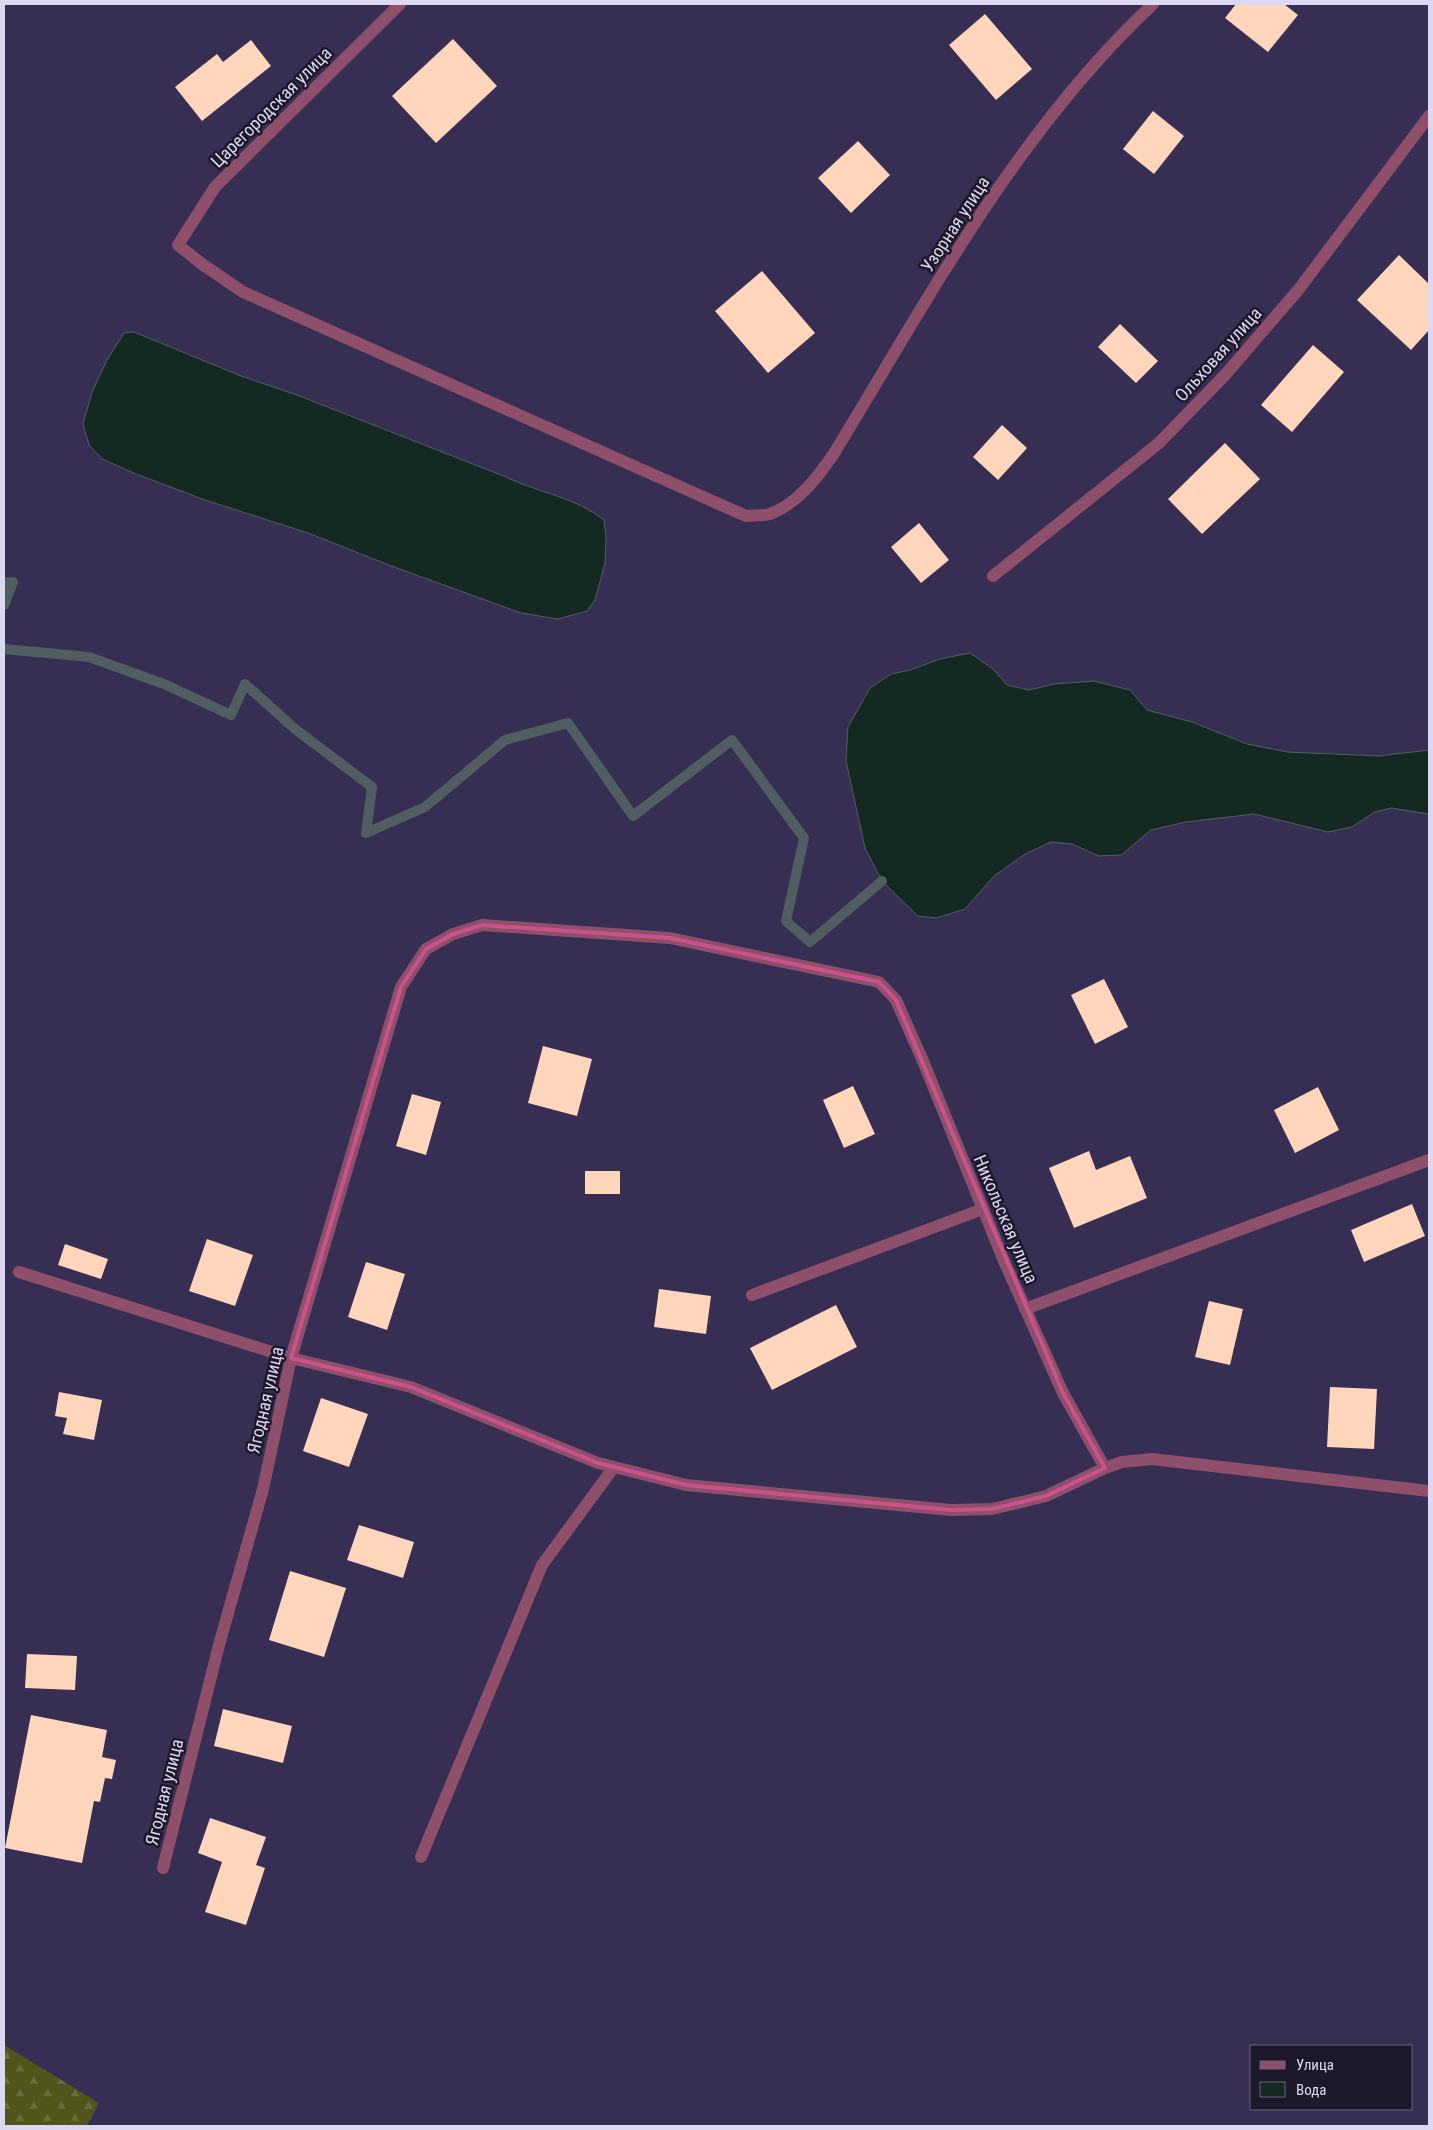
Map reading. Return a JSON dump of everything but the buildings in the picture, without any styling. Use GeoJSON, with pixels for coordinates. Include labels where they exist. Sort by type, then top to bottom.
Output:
{"type":"FeatureCollection","features":[{"type":"Feature","properties":{"kind":"street","name":"Царегородская улица"},"geometry":{"type":"LineString","coordinates":[[178,245],[215,187],[400,4]]}},
{"type":"Feature","properties":{"kind":"street","name":"Узорная улица"},"geometry":{"type":"LineString","coordinates":[[178,245],[243,292],[746,516],[769,514],[789,503],[813,483],[833,455],[981,211],[1042,127],[1090,67],[1153,4]]}},
{"type":"Feature","properties":{"kind":"street","name":"Ольховая улица"},"geometry":{"type":"LineString","coordinates":[[993,576],[1159,443],[1225,375],[1299,289],[1429,116]]}},
{"type":"Feature","properties":{"kind":"street","name":"Ягодная улица"},"geometry":{"type":"LineString","coordinates":[[164,1868],[219,1645],[263,1490],[291,1358],[401,987],[426,949],[453,934],[482,925],[670,938],[879,982]]}},
{"type":"Feature","properties":{"kind":"street","name":"Никольская улица"},"geometry":{"type":"LineString","coordinates":[[879,982],[896,1000],[923,1061],[982,1209],[1062,1393],[1105,1468]]}},
{"type":"Feature","properties":{"kind":"street"},"geometry":{"type":"LineString","coordinates":[[1025,1309],[1429,1160]]}},
{"type":"Feature","properties":{"kind":"street"},"geometry":{"type":"LineString","coordinates":[[752,1295],[982,1209]]}},
{"type":"Feature","properties":{"kind":"street"},"geometry":{"type":"LineString","coordinates":[[19,1272],[291,1358],[412,1387],[598,1463],[686,1485],[951,1510],[992,1509],[1046,1496],[1122,1462],[1152,1459],[1429,1491]]}},
{"type":"Feature","properties":{"kind":"street"},"geometry":{"type":"LineString","coordinates":[[421,1857],[542,1565],[614,1467]]}},
{"type":"Feature","properties":{"kind":"highlighted area"},"geometry":{"type":"Polygon","coordinates":[[[482,925],[670,938],[879,982],[896,1000],[1063,1393],[1105,1468],[1046,1496],[992,1509],[951,1510],[686,1485],[598,1463],[411,1387],[291,1358],[401,987],[426,949],[453,934],[482,925]]]}},
{"type":"Feature","properties":{"kind":"green space"},"geometry":{"type":"Polygon","coordinates":[[[4,2045],[99,2103],[87,2126],[4,2126],[4,2045]]]}},
{"type":"Feature","properties":{"kind":"water"},"geometry":{"type":"Polygon","coordinates":[[[134,332],[241,376],[297,395],[593,512],[604,520],[606,537],[605,563],[595,600],[587,611],[558,619],[521,613],[394,567],[308,533],[205,500],[102,459],[89,445],[83,424],[92,392],[107,360],[124,333],[134,332]]]}},
{"type":"Feature","properties":{"kind":"water"},"geometry":{"type":"Polygon","coordinates":[[[970,653],[993,669],[1007,685],[1029,690],[1054,684],[1094,681],[1130,690],[1147,710],[1192,722],[1247,744],[1287,752],[1379,756],[1429,750],[1429,814],[1391,808],[1375,812],[1352,827],[1328,832],[1254,814],[1186,822],[1151,830],[1121,855],[1099,856],[1072,844],[1051,842],[1025,854],[994,876],[965,909],[936,918],[918,916],[882,881],[865,848],[846,761],[848,727],[870,688],[891,674],[910,670],[940,659],[970,653]]]}},
{"type":"Feature","properties":{"kind":"waterway"},"geometry":{"type":"LineString","coordinates":[[4,583],[13,582],[4,605]]}},
{"type":"Feature","properties":{"kind":"waterway"},"geometry":{"type":"LineString","coordinates":[[4,649],[89,657],[164,684],[231,715],[245,684],[295,729],[372,787],[366,833],[425,807],[505,740],[568,723],[633,816],[732,740],[804,838],[786,921],[810,942],[882,881]]}}]}
